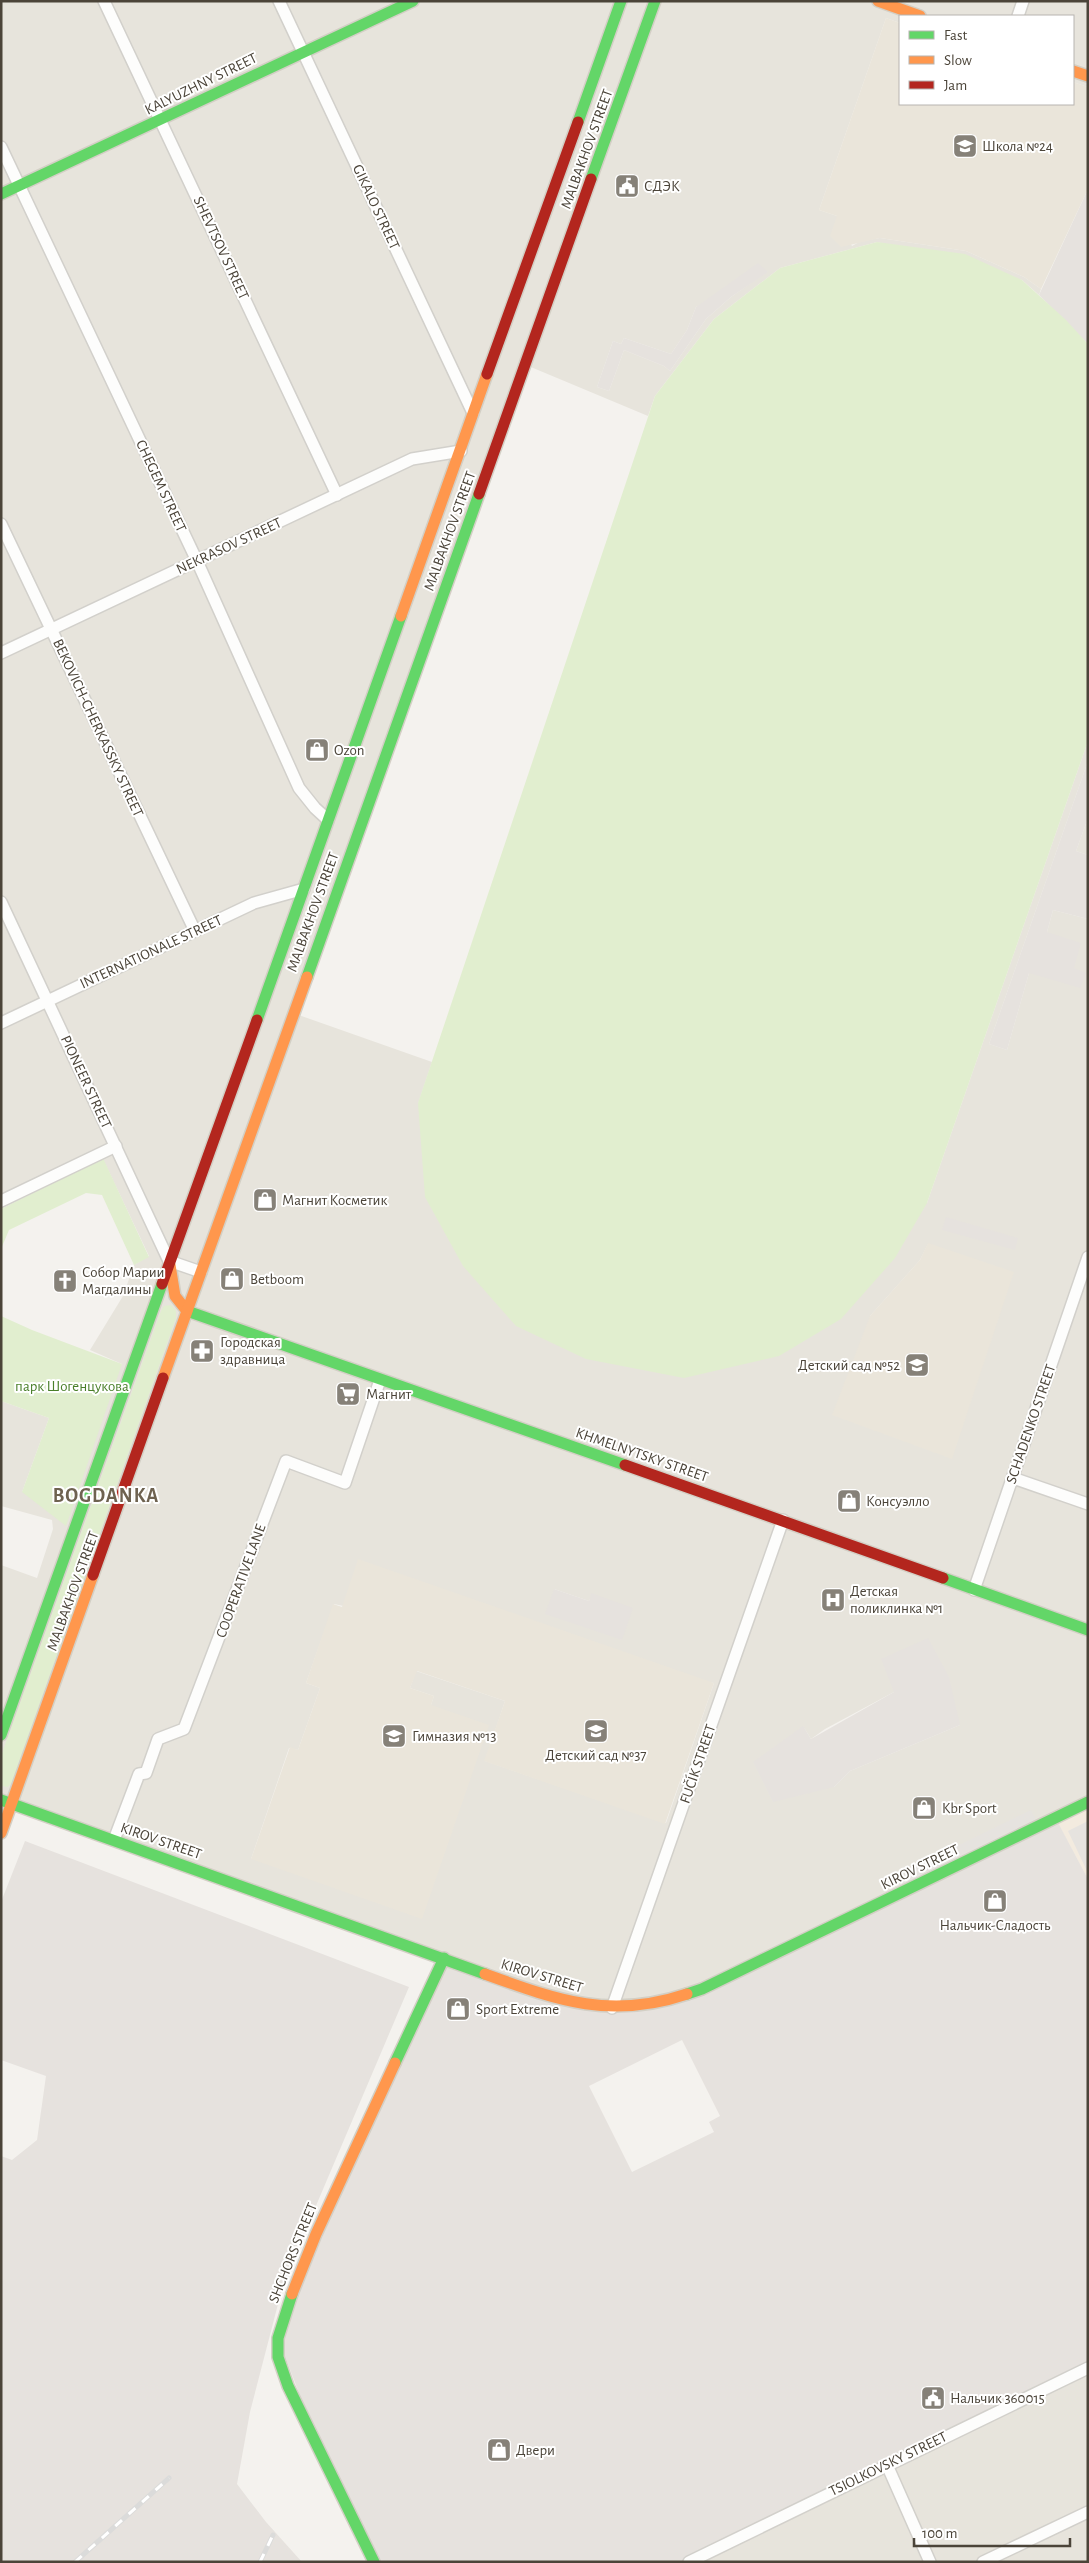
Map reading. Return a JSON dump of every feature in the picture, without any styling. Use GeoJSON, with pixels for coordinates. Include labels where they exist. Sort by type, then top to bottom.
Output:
{"type":"FeatureCollection","features":[{"type":"Feature","properties":{"kind":"main road","name":"KALYUZHNY STREET"},"geometry":{"type":"LineString","coordinates":[[1,194],[413,1]]}},
{"type":"Feature","properties":{"kind":"main road","name":"MALBAKHOV STREET"},"geometry":{"type":"LineString","coordinates":[[1,1735],[621,1]]}},
{"type":"Feature","properties":{"kind":"main road","name":"MALBAKHOV STREET"},"geometry":{"type":"LineString","coordinates":[[1,1833],[6,1802],[100,1560],[200,1272],[655,1]]}},
{"type":"Feature","properties":{"kind":"main road"},"geometry":{"type":"LineString","coordinates":[[878,1],[902,5],[918,15]]}},
{"type":"Feature","properties":{"kind":"main road"},"geometry":{"type":"LineString","coordinates":[[1074,71],[1088,76]]}},
{"type":"Feature","properties":{"kind":"main road"},"geometry":{"type":"LineString","coordinates":[[169,1261],[175,1296],[187,1311]]}},
{"type":"Feature","properties":{"kind":"main road"},"geometry":{"type":"LineString","coordinates":[[156,1299],[175,1296]]}},
{"type":"Feature","properties":{"kind":"main road","name":"KHMELNYTSKY STREET"},"geometry":{"type":"LineString","coordinates":[[187,1311],[783,1520],[1088,1630]]}},
{"type":"Feature","properties":{"kind":"main road","name":"KIROV STREET"},"geometry":{"type":"LineString","coordinates":[[6,1802],[552,1998],[612,2008],[653,2005],[702,1989],[1088,1802]]}},
{"type":"Feature","properties":{"kind":"main road","name":"SHCHORS STREET"},"geometry":{"type":"LineString","coordinates":[[374,2562],[288,2386],[280,2367],[278,2338],[292,2292],[316,2234],[444,1958]]}},
{"type":"Feature","properties":{"kind":"street","name":"SHEVTSOV STREET"},"geometry":{"type":"LineString","coordinates":[[104,1],[337,495]]}},
{"type":"Feature","properties":{"kind":"street","name":"GIKALO STREET"},"geometry":{"type":"LineString","coordinates":[[279,1],[474,413]]}},
{"type":"Feature","properties":{"kind":"street"},"geometry":{"type":"LineString","coordinates":[[1018,15],[1023,1]]}},
{"type":"Feature","properties":{"kind":"street","name":"CHEGEM STREET"},"geometry":{"type":"LineString","coordinates":[[1,147],[197,561],[299,788],[315,808],[328,820]]}},
{"type":"Feature","properties":{"kind":"street","name":"NEKRASOV STREET"},"geometry":{"type":"LineString","coordinates":[[1,653],[412,459],[460,451]]}},
{"type":"Feature","properties":{"kind":"street","name":"BEKOVICH-CHERKASSKY STREET"},"geometry":{"type":"LineString","coordinates":[[1,524],[195,931]]}},
{"type":"Feature","properties":{"kind":"street","name":"INTERNATIONALE STREET"},"geometry":{"type":"LineString","coordinates":[[1,1022],[254,903],[304,889]]}},
{"type":"Feature","properties":{"kind":"street","name":"PIONEER STREET"},"geometry":{"type":"LineString","coordinates":[[1,902],[169,1261]]}},
{"type":"Feature","properties":{"kind":"street"},"geometry":{"type":"LineString","coordinates":[[1,1202],[116,1146]]}},
{"type":"Feature","properties":{"kind":"street","name":"SCHADENKO STREET"},"geometry":{"type":"LineString","coordinates":[[974,1590],[1088,1257]]}},
{"type":"Feature","properties":{"kind":"street"},"geometry":{"type":"LineString","coordinates":[[169,1261],[200,1272]]}},
{"type":"Feature","properties":{"kind":"street","name":"COOPERATIVE LANE"},"geometry":{"type":"LineString","coordinates":[[114,1840],[139,1774],[146,1773],[158,1739],[184,1729],[286,1461],[345,1483],[380,1380]]}},
{"type":"Feature","properties":{"kind":"street"},"geometry":{"type":"LineString","coordinates":[[1013,1478],[1088,1504]]}},
{"type":"Feature","properties":{"kind":"street","name":"FUČÍK STREET"},"geometry":{"type":"LineString","coordinates":[[612,2008],[783,1520]]}},
{"type":"Feature","properties":{"kind":"street","name":"TSIOLKOVSKY STREET"},"geometry":{"type":"LineString","coordinates":[[689,2562],[1088,2368]]}},
{"type":"Feature","properties":{"kind":"street"},"geometry":{"type":"LineString","coordinates":[[887,2465],[930,2562]]}},
{"type":"Feature","properties":{"kind":"street"},"geometry":{"type":"LineString","coordinates":[[983,2562],[1088,2512]]}},
{"type":"Feature","properties":{"kind":"shaded area"},"geometry":{"type":"Polygon","coordinates":[[[1,1],[1088,1],[1088,87],[1074,82],[1074,15],[899,15],[899,23],[886,18],[819,210],[837,216],[852,246],[861,241],[880,238],[966,251],[1024,277],[1041,289],[1039,295],[1022,280],[877,242],[780,268],[714,319],[655,396],[648,416],[526,365],[293,1013],[432,1062],[418,1104],[927,1203],[1088,741],[1088,761],[989,1044],[1007,1050],[1029,973],[1074,968],[1047,932],[1053,910],[1088,919],[1088,1802],[702,1989],[597,2007],[1,1800],[1,1565],[37,1578],[53,1529],[52,1520],[1,1506],[1,1401],[49,1418],[22,1492],[122,1364],[90,1350],[123,1296],[134,1265],[149,1256],[103,1159],[1,1209],[1,1]],[[768,271],[696,307],[687,330],[671,354],[624,338],[621,344],[613,341],[597,387],[609,391],[624,350],[664,366],[670,371],[706,319],[731,297],[768,271]],[[928,1244],[920,1260],[870,1316],[952,1459],[928,1244]],[[554,1589],[622,1640],[592,1594],[589,1601],[554,1589]],[[334,1604],[306,1683],[320,1688],[298,1750],[289,1748],[251,1859],[431,1705],[434,1696],[410,1688],[416,1671],[505,1701],[485,1761],[666,1823],[714,1683],[334,1604]],[[894,1692],[825,1729],[811,1739],[803,1726],[834,1787],[850,1771],[960,1725],[894,1692]]]}},
{"type":"Feature","properties":{"kind":"shaded area","name":"Школа №24"},"geometry":{"type":"Polygon","coordinates":[[[886,18],[899,23],[899,105],[1074,105],[1074,82],[1088,87],[1088,189],[1041,289],[1024,277],[966,251],[880,238],[841,247],[830,236],[837,216],[819,210],[886,18]]]}},
{"type":"Feature","properties":{"kind":"shaded area"},"geometry":{"type":"Polygon","coordinates":[[[1088,189],[1088,344],[1039,295],[1088,189]]]}},
{"type":"Feature","properties":{"kind":"shaded area"},"geometry":{"type":"Polygon","coordinates":[[[758,263],[768,272],[731,297],[706,319],[670,371],[664,366],[624,350],[609,391],[597,387],[613,341],[621,344],[624,338],[671,354],[687,330],[696,307],[758,263]]]}},
{"type":"Feature","properties":{"kind":"shaded area"},"geometry":{"type":"Polygon","coordinates":[[[1088,761],[1088,818],[1076,851],[1088,855],[1088,919],[1053,910],[1047,932],[1081,943],[1074,968],[1086,973],[1080,988],[1029,973],[1007,1050],[989,1044],[1088,761]]]}},
{"type":"Feature","properties":{"kind":"shaded area"},"geometry":{"type":"Polygon","coordinates":[[[1088,818],[1088,855],[1076,851],[1088,818]]]}},
{"type":"Feature","properties":{"kind":"shaded area"},"geometry":{"type":"Polygon","coordinates":[[[946,1217],[1018,1238],[1015,1250],[942,1230],[946,1217]]]}},
{"type":"Feature","properties":{"kind":"shaded area","name":"Детский сад №52"},"geometry":{"type":"Polygon","coordinates":[[[928,1243],[1014,1272],[952,1459],[832,1415],[870,1316],[920,1260],[928,1243]]]}},
{"type":"Feature","properties":{"kind":"shaded area","name":"Гимназия №13"},"geometry":{"type":"Polygon","coordinates":[[[358,1559],[714,1683],[665,1824],[484,1761],[505,1701],[417,1671],[410,1688],[434,1696],[431,1705],[489,1725],[422,1919],[251,1859],[290,1747],[298,1750],[320,1688],[306,1683],[333,1604],[342,1607],[358,1559]]]}},
{"type":"Feature","properties":{"kind":"shaded area"},"geometry":{"type":"Polygon","coordinates":[[[554,1589],[589,1601],[591,1593],[633,1608],[622,1640],[545,1614],[554,1589]]]}},
{"type":"Feature","properties":{"kind":"shaded area"},"geometry":{"type":"Polygon","coordinates":[[[928,1638],[949,1677],[960,1725],[850,1771],[834,1787],[773,1802],[753,1762],[803,1726],[811,1739],[894,1692],[881,1659],[928,1638]]]}},
{"type":"Feature","properties":{"kind":"shaded area"},"geometry":{"type":"Polygon","coordinates":[[[1088,1802],[1088,1879],[1055,1818],[1088,1802]]]}},
{"type":"Feature","properties":{"kind":"shaded area"},"geometry":{"type":"Polygon","coordinates":[[[1031,1810],[1036,1819],[902,1884],[898,1875],[1031,1810]]]}},
{"type":"Feature","properties":{"kind":"shaded area"},"geometry":{"type":"Polygon","coordinates":[[[1055,1817],[1088,1879],[1088,2368],[689,2562],[374,2562],[320,2448],[278,2338],[444,1958],[552,1998],[653,2005],[1055,1817]],[[682,2040],[589,2086],[632,2172],[714,2132],[709,2122],[720,2116],[682,2040]]]}},
{"type":"Feature","properties":{"kind":"shaded area"},"geometry":{"type":"Polygon","coordinates":[[[1088,1821],[1088,1871],[1087,1871],[1068,1831],[1088,1821]]]}},
{"type":"Feature","properties":{"kind":"shaded area"},"geometry":{"type":"Polygon","coordinates":[[[25,1841],[409,1987],[284,2281],[250,2412],[237,2484],[266,2522],[302,2562],[1,2562],[1,2156],[12,2160],[37,2140],[46,2076],[1,2060],[1,1902],[25,1841]]]}},
{"type":"Feature","properties":{"kind":"shaded area"},"geometry":{"type":"Polygon","coordinates":[[[1088,2368],[1088,2562],[689,2562],[1088,2368]]]}},
{"type":"Feature","properties":{"kind":"green space"},"geometry":{"type":"Polygon","coordinates":[[[877,242],[965,254],[1022,280],[1066,320],[1088,344],[1088,741],[927,1203],[895,1258],[841,1319],[779,1356],[684,1378],[586,1359],[516,1326],[463,1266],[425,1197],[418,1103],[655,396],[714,319],[780,268],[877,242]]]}},
{"type":"Feature","properties":{"kind":"green space"},"geometry":{"type":"Polygon","coordinates":[[[103,1158],[149,1257],[134,1265],[102,1195],[86,1193],[9,1230],[1,1249],[1,1209],[103,1158]]]}},
{"type":"Feature","properties":{"kind":"green space"},"geometry":{"type":"Polygon","coordinates":[[[171,1305],[176,1311],[176,1318],[12,1782],[8,1787],[2,1786],[1,1756],[161,1311],[164,1306],[171,1305]]]}},
{"type":"Feature","properties":{"kind":"green space","name":"парк Шогенцукова"},"geometry":{"type":"Polygon","coordinates":[[[1,1316],[32,1330],[122,1364],[66,1526],[22,1492],[49,1418],[1,1401],[1,1316]]]}},
{"type":"Feature","properties":{"kind":"railway"},"geometry":{"type":"LineString","coordinates":[[75,2562],[169,2478]]}},
{"type":"Feature","properties":{"kind":"railway"},"geometry":{"type":"LineString","coordinates":[[260,2562],[273,2535]]}},
{"type":"Feature","properties":{"kind":"traffic: fast"},"geometry":{"type":"LineString","coordinates":[[1,194],[413,1]]}},
{"type":"Feature","properties":{"kind":"traffic: fast"},"geometry":{"type":"LineString","coordinates":[[578,122],[621,1]]}},
{"type":"Feature","properties":{"kind":"traffic: fast"},"geometry":{"type":"LineString","coordinates":[[591,179],[655,1]]}},
{"type":"Feature","properties":{"kind":"traffic: fast"},"geometry":{"type":"LineString","coordinates":[[307,977],[479,494]]}},
{"type":"Feature","properties":{"kind":"traffic: fast"},"geometry":{"type":"LineString","coordinates":[[257,1020],[401,616]]}},
{"type":"Feature","properties":{"kind":"traffic: fast"},"geometry":{"type":"LineString","coordinates":[[1,1735],[162,1284]]}},
{"type":"Feature","properties":{"kind":"traffic: fast"},"geometry":{"type":"LineString","coordinates":[[187,1311],[625,1465]]}},
{"type":"Feature","properties":{"kind":"traffic: fast"},"geometry":{"type":"LineString","coordinates":[[943,1578],[1088,1630]]}},
{"type":"Feature","properties":{"kind":"traffic: fast"},"geometry":{"type":"LineString","coordinates":[[1,1800],[485,1974]]}},
{"type":"Feature","properties":{"kind":"traffic: fast"},"geometry":{"type":"LineString","coordinates":[[687,1994],[702,1989],[1088,1802]]}},
{"type":"Feature","properties":{"kind":"traffic: fast"},"geometry":{"type":"LineString","coordinates":[[395,2063],[444,1958]]}},
{"type":"Feature","properties":{"kind":"traffic: fast"},"geometry":{"type":"LineString","coordinates":[[292,2294],[278,2338],[278,2357],[288,2386],[374,2562]]}},
{"type":"Feature","properties":{"kind":"traffic: slow"},"geometry":{"type":"LineString","coordinates":[[878,1],[917,15]]}},
{"type":"Feature","properties":{"kind":"traffic: slow"},"geometry":{"type":"LineString","coordinates":[[1074,71],[1088,76]]}},
{"type":"Feature","properties":{"kind":"traffic: slow"},"geometry":{"type":"LineString","coordinates":[[401,616],[487,374]]}},
{"type":"Feature","properties":{"kind":"traffic: slow"},"geometry":{"type":"LineString","coordinates":[[163,1378],[307,977]]}},
{"type":"Feature","properties":{"kind":"traffic: slow"},"geometry":{"type":"LineString","coordinates":[[170,1265],[175,1296],[187,1311]]}},
{"type":"Feature","properties":{"kind":"traffic: slow"},"geometry":{"type":"LineString","coordinates":[[1,1833],[93,1575]]}},
{"type":"Feature","properties":{"kind":"traffic: slow"},"geometry":{"type":"LineString","coordinates":[[485,1974],[536,1992],[584,2004],[633,2006],[659,2002],[687,1994]]}},
{"type":"Feature","properties":{"kind":"traffic: slow"},"geometry":{"type":"LineString","coordinates":[[292,2294],[316,2234],[395,2063]]}},
{"type":"Feature","properties":{"kind":"traffic: jam"},"geometry":{"type":"LineString","coordinates":[[487,374],[578,122]]}},
{"type":"Feature","properties":{"kind":"traffic: jam"},"geometry":{"type":"LineString","coordinates":[[479,494],[591,179]]}},
{"type":"Feature","properties":{"kind":"traffic: jam"},"geometry":{"type":"LineString","coordinates":[[162,1284],[257,1020]]}},
{"type":"Feature","properties":{"kind":"traffic: jam"},"geometry":{"type":"LineString","coordinates":[[93,1575],[163,1378]]}},
{"type":"Feature","properties":{"kind":"traffic: jam"},"geometry":{"type":"LineString","coordinates":[[625,1465],[943,1578]]}},
{"type":"Feature","properties":{"kind":"place","name":"Школа №24"},"geometry":{"type":"Point","coordinates":[965,146]}},
{"type":"Feature","properties":{"kind":"place","name":"СДЭК"},"geometry":{"type":"Point","coordinates":[627,186]}},
{"type":"Feature","properties":{"kind":"place","name":"Ozon"},"geometry":{"type":"Point","coordinates":[317,750]}},
{"type":"Feature","properties":{"kind":"place","name":"Магнит Косметик"},"geometry":{"type":"Point","coordinates":[265,1200]}},
{"type":"Feature","properties":{"kind":"place","name":"Betboom"},"geometry":{"type":"Point","coordinates":[232,1279]}},
{"type":"Feature","properties":{"kind":"place","name":"Собор Марии Магдалины"},"geometry":{"type":"Point","coordinates":[65,1281]}},
{"type":"Feature","properties":{"kind":"place","name":"Городская здравница"},"geometry":{"type":"Point","coordinates":[202,1351]}},
{"type":"Feature","properties":{"kind":"place","name":"Детский сад №52"},"geometry":{"type":"Point","coordinates":[917,1365]}},
{"type":"Feature","properties":{"kind":"place","name":"Магнит"},"geometry":{"type":"Point","coordinates":[348,1394]}},
{"type":"Feature","properties":{"kind":"place","name":"Консуэлло"},"geometry":{"type":"Point","coordinates":[849,1501]}},
{"type":"Feature","properties":{"kind":"place","name":"Детская поликлинка №1"},"geometry":{"type":"Point","coordinates":[833,1600]}},
{"type":"Feature","properties":{"kind":"place","name":"Детский сад №37"},"geometry":{"type":"Point","coordinates":[596,1731]}},
{"type":"Feature","properties":{"kind":"place","name":"Гимназия №13"},"geometry":{"type":"Point","coordinates":[394,1736]}},
{"type":"Feature","properties":{"kind":"place","name":"Kbr Sport"},"geometry":{"type":"Point","coordinates":[924,1808]}},
{"type":"Feature","properties":{"kind":"place","name":"Нальчик-Сладость"},"geometry":{"type":"Point","coordinates":[995,1901]}},
{"type":"Feature","properties":{"kind":"place","name":"Sport Extreme"},"geometry":{"type":"Point","coordinates":[458,2009]}},
{"type":"Feature","properties":{"kind":"place","name":"Нальчик 360015"},"geometry":{"type":"Point","coordinates":[933,2398]}},
{"type":"Feature","properties":{"kind":"place","name":"Двери"},"geometry":{"type":"Point","coordinates":[499,2450]}},
{"type":"Feature","properties":{"kind":"district","name":"BOGDANKA"},"geometry":{"type":"Point","coordinates":[106,1496]}}]}
